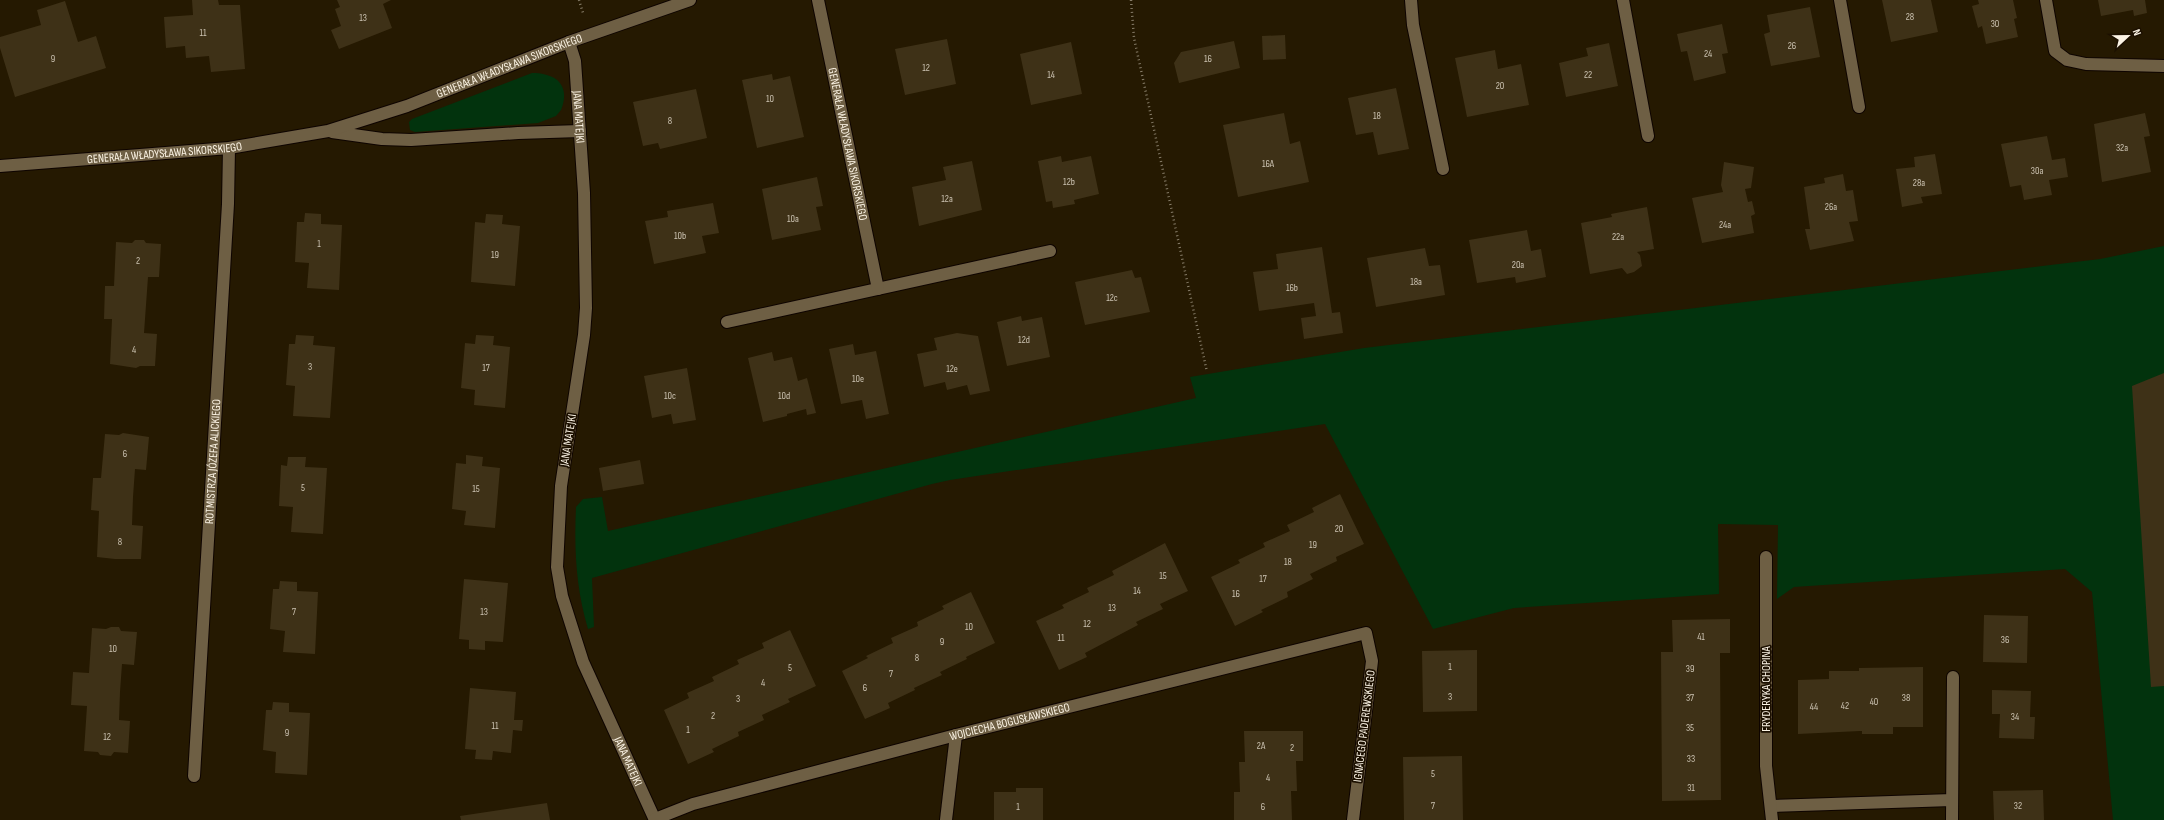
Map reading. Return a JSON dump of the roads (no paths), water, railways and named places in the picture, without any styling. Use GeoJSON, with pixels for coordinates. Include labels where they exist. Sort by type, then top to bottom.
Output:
{"type":"FeatureCollection","features":[{"type":"Feature","properties":{"kind":"street","name":"GENERAŁA WŁADYSŁAWA SIKORSKIEGO"},"geometry":{"type":"LineString","coordinates":[[0,166],[229,148],[328,131],[407,106],[569,42],[690,0]]}},
{"type":"Feature","properties":{"kind":"street","name":"GENERAŁA WŁADYSŁAWA SIKORSKIEGO"},"geometry":{"type":"LineString","coordinates":[[818,0],[878,289]]}},
{"type":"Feature","properties":{"kind":"street"},"geometry":{"type":"LineString","coordinates":[[1411,0],[1413,25],[1443,169]]}},
{"type":"Feature","properties":{"kind":"street"},"geometry":{"type":"LineString","coordinates":[[1623,0],[1648,136]]}},
{"type":"Feature","properties":{"kind":"street"},"geometry":{"type":"LineString","coordinates":[[1840,0],[1859,107]]}},
{"type":"Feature","properties":{"kind":"street"},"geometry":{"type":"LineString","coordinates":[[2046,0],[2055,51],[2067,60],[2086,64],[2164,66]]}},
{"type":"Feature","properties":{"kind":"street","name":"JANA MATEJKI"},"geometry":{"type":"LineString","coordinates":[[569,42],[575,61],[584,193],[584,334],[561,486],[557,566],[562,596],[583,662],[655,820]]}},
{"type":"Feature","properties":{"kind":"street","name":"GENERAŁA WŁADYSŁAWA SIKORSKIEGO"},"geometry":{"type":"LineString","coordinates":[[328,131],[382,139],[411,140],[518,133],[580,131]]}},
{"type":"Feature","properties":{"kind":"street","name":"ROTMISTRZA JÓZEFA ALICKIEGO"},"geometry":{"type":"LineString","coordinates":[[194,776],[228,204],[229,148]]}},
{"type":"Feature","properties":{"kind":"street"},"geometry":{"type":"LineString","coordinates":[[727,322],[1050,251]]}},
{"type":"Feature","properties":{"kind":"street","name":"FRYDERYKA CHOPINA"},"geometry":{"type":"LineString","coordinates":[[1766,557],[1766,766],[1772,806],[1772,820]]}},
{"type":"Feature","properties":{"kind":"street","name":"WOJCIECHA BOGUSŁAWSKIEGO"},"geometry":{"type":"LineString","coordinates":[[655,820],[693,804],[956,735],[1366,633]]}},
{"type":"Feature","properties":{"kind":"street","name":"IGNACEGO PADEREWSKIEGO"},"geometry":{"type":"LineString","coordinates":[[1352,820],[1372,661],[1366,633]]}},
{"type":"Feature","properties":{"kind":"street"},"geometry":{"type":"LineString","coordinates":[[1952,820],[1953,678]]}},
{"type":"Feature","properties":{"kind":"street"},"geometry":{"type":"LineString","coordinates":[[946,820],[956,735]]}},
{"type":"Feature","properties":{"kind":"street"},"geometry":{"type":"LineString","coordinates":[[1772,806],[1952,800]]}}]}
